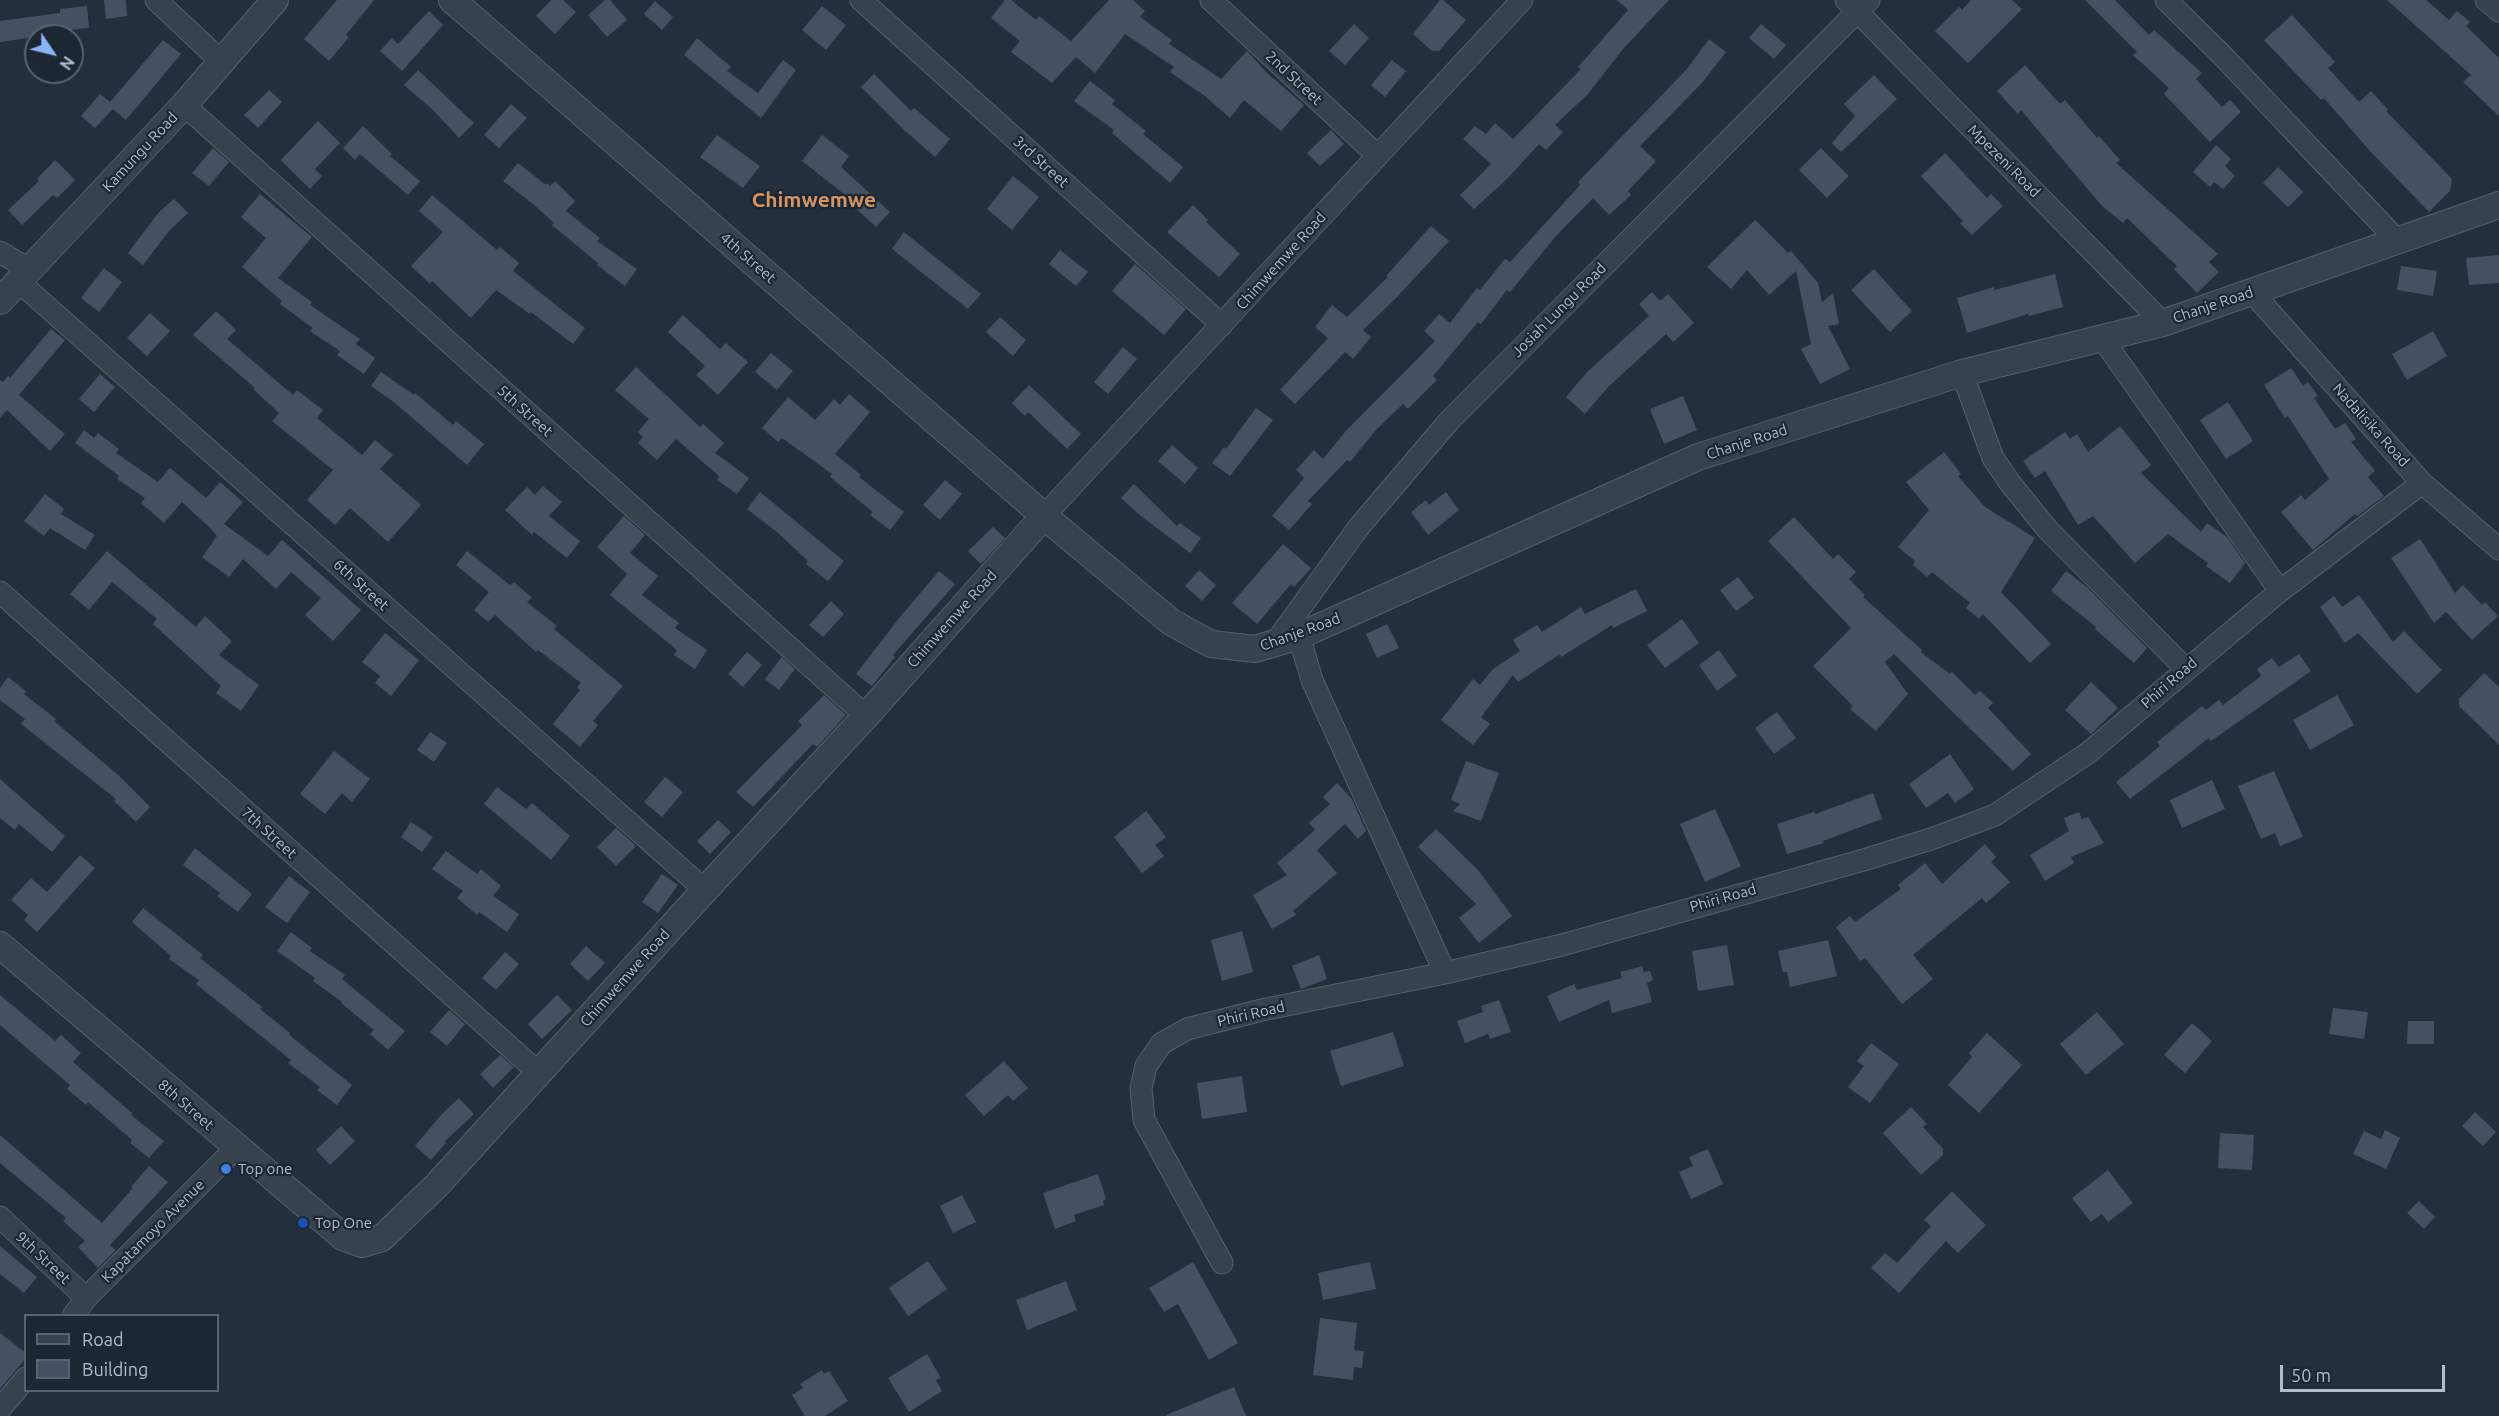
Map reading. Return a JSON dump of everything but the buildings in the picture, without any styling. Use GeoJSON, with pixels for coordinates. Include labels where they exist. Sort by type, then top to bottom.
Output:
{"type":"FeatureCollection","features":[{"type":"Feature","properties":{"kind":"street"},"geometry":{"type":"LineString","coordinates":[[156,0],[221,61]]}},
{"type":"Feature","properties":{"kind":"street","name":"Kamungu Road"},"geometry":{"type":"LineString","coordinates":[[0,301],[184,105],[275,0]]}},
{"type":"Feature","properties":{"kind":"street","name":"4th Street"},"geometry":{"type":"LineString","coordinates":[[452,0],[1044,516]]}},
{"type":"Feature","properties":{"kind":"street","name":"3rd Street"},"geometry":{"type":"LineString","coordinates":[[861,0],[1222,325]]}},
{"type":"Feature","properties":{"kind":"street","name":"2nd Street"},"geometry":{"type":"LineString","coordinates":[[1211,0],[1377,155]]}},
{"type":"Feature","properties":{"kind":"street","name":"Chimwemwe Road"},"geometry":{"type":"LineString","coordinates":[[382,1238],[437,1185],[866,716],[1044,516],[1522,0]]}},
{"type":"Feature","properties":{"kind":"street"},"geometry":{"type":"LineString","coordinates":[[2166,0],[2221,54],[2396,239]]}},
{"type":"Feature","properties":{"kind":"street"},"geometry":{"type":"LineString","coordinates":[[2486,0],[2499,11]]}},
{"type":"Feature","properties":{"kind":"street","name":"Mpezeni Road"},"geometry":{"type":"LineString","coordinates":[[1857,4],[2163,323]]}},
{"type":"Feature","properties":{"kind":"street","name":"Josiah Lungu Road"},"geometry":{"type":"LineString","coordinates":[[1287,639],[1358,528],[1449,421],[1857,4]]}},
{"type":"Feature","properties":{"kind":"street","name":"5th Street"},"geometry":{"type":"LineString","coordinates":[[184,105],[866,716]]}},
{"type":"Feature","properties":{"kind":"street","name":"Chanje Road"},"geometry":{"type":"LineString","coordinates":[[1044,516],[1171,622],[1211,644],[1255,649],[1287,639],[1698,458],[1962,373],[2163,323],[2396,239],[2499,205]]}},
{"type":"Feature","properties":{"kind":"street","name":"6th Street"},"geometry":{"type":"LineString","coordinates":[[0,252],[705,890]]}},
{"type":"Feature","properties":{"kind":"street","name":"Nadalisika Road"},"geometry":{"type":"LineString","coordinates":[[2252,292],[2422,483],[2499,549]]}},
{"type":"Feature","properties":{"kind":"street"},"geometry":{"type":"LineString","coordinates":[[2102,338],[2280,591]]}},
{"type":"Feature","properties":{"kind":"street"},"geometry":{"type":"LineString","coordinates":[[1962,373],[1993,458],[2010,483],[2048,530],[2186,669]]}},
{"type":"Feature","properties":{"kind":"street","name":"Phiri Road"},"geometry":{"type":"LineString","coordinates":[[1222,1263],[1144,1120],[1141,1088],[1146,1066],[1152,1054],[1161,1044],[1187,1029],[1262,1010],[1445,973],[1562,945],[1867,859],[1935,838],[1995,814],[2088,753],[2280,591],[2422,483]]}},
{"type":"Feature","properties":{"kind":"street","name":"7th Street"},"geometry":{"type":"LineString","coordinates":[[0,592],[539,1073]]}},
{"type":"Feature","properties":{"kind":"street"},"geometry":{"type":"LineString","coordinates":[[1287,639],[1312,680],[1445,973]]}},
{"type":"Feature","properties":{"kind":"street","name":"8th Street"},"geometry":{"type":"LineString","coordinates":[[0,945],[343,1237],[362,1244],[382,1238]]}},
{"type":"Feature","properties":{"kind":"street","name":"Kapatamoyo Avenue"},"geometry":{"type":"LineString","coordinates":[[74,1314],[86,1298],[236,1148]]}},
{"type":"Feature","properties":{"kind":"street","name":"9th Street"},"geometry":{"type":"LineString","coordinates":[[0,1218],[86,1298]]}},
{"type":"Feature","properties":{"kind":"street"},"geometry":{"type":"LineString","coordinates":[[0,1408],[24,1380]]}},
{"type":"Feature","properties":{"kind":"place","name":"Top one"},"geometry":{"type":"Point","coordinates":[226,1169]}},
{"type":"Feature","properties":{"kind":"place","name":"Top One"},"geometry":{"type":"Point","coordinates":[303,1223]}},
{"type":"Feature","properties":{"kind":"district","name":"Chimwemwe"},"geometry":{"type":"Point","coordinates":[814,200]}}]}
